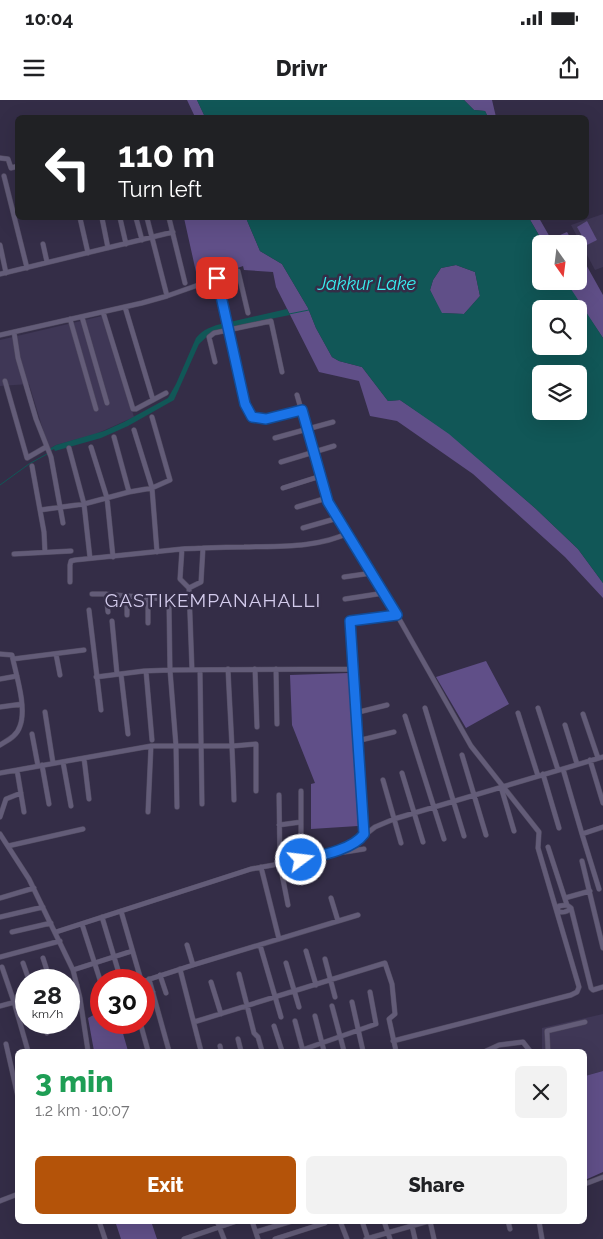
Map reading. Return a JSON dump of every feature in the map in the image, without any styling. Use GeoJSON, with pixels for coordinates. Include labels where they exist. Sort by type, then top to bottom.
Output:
{"type":"FeatureCollection","features":[{"type":"Feature","properties":{"kind":"street"},"geometry":{"type":"LineString","coordinates":[[0,158],[8,159],[11,168],[15,167]]}},
{"type":"Feature","properties":{"kind":"street"},"geometry":{"type":"LineString","coordinates":[[4,176],[27,268]]}},
{"type":"Feature","properties":{"kind":"street"},"geometry":{"type":"LineString","coordinates":[[80,220],[88,253]]}},
{"type":"Feature","properties":{"kind":"street"},"geometry":{"type":"LineString","coordinates":[[102,220],[108,248]]}},
{"type":"Feature","properties":{"kind":"street"},"geometry":{"type":"LineString","coordinates":[[120,220],[126,244]]}},
{"type":"Feature","properties":{"kind":"street"},"geometry":{"type":"LineString","coordinates":[[137,220],[142,240]]}},
{"type":"Feature","properties":{"kind":"street"},"geometry":{"type":"LineString","coordinates":[[148,220],[166,296]]}},
{"type":"Feature","properties":{"kind":"street"},"geometry":{"type":"LineString","coordinates":[[170,220],[185,283]]}},
{"type":"Feature","properties":{"kind":"street"},"geometry":{"type":"LineString","coordinates":[[0,274],[173,232]]}},
{"type":"Feature","properties":{"kind":"street"},"geometry":{"type":"LineString","coordinates":[[43,244],[47,262]]}},
{"type":"Feature","properties":{"kind":"street"},"geometry":{"type":"LineString","coordinates":[[0,245],[6,273]]}},
{"type":"Feature","properties":{"kind":"street"},"geometry":{"type":"LineString","coordinates":[[0,336],[166,296],[238,271],[248,313]]}},
{"type":"Feature","properties":{"kind":"street"},"geometry":{"type":"LineString","coordinates":[[217,278],[245,404],[252,417],[266,419],[302,410]]}},
{"type":"Feature","properties":{"kind":"street"},"geometry":{"type":"LineString","coordinates":[[125,307],[153,400]]}},
{"type":"Feature","properties":{"kind":"street"},"geometry":{"type":"LineString","coordinates":[[104,312],[133,409],[166,393]]}},
{"type":"Feature","properties":{"kind":"street"},"geometry":{"type":"LineString","coordinates":[[82,316],[107,403]]}},
{"type":"Feature","properties":{"kind":"street"},"geometry":{"type":"LineString","coordinates":[[70,320],[96,409]]}},
{"type":"Feature","properties":{"kind":"street"},"geometry":{"type":"LineString","coordinates":[[215,362],[209,337],[214,333],[271,320],[282,372]]}},
{"type":"Feature","properties":{"kind":"street"},"geometry":{"type":"LineString","coordinates":[[14,332],[18,358],[51,458],[63,523]]}},
{"type":"Feature","properties":{"kind":"street"},"geometry":{"type":"LineString","coordinates":[[5,381],[27,458],[46,447]]}},
{"type":"Feature","properties":{"kind":"street"},"geometry":{"type":"LineString","coordinates":[[297,395],[327,498],[338,518],[397,615],[471,746],[539,832],[538,848],[578,987],[577,992],[393,1041]]}},
{"type":"Feature","properties":{"kind":"street"},"geometry":{"type":"LineString","coordinates":[[40,510],[84,504],[152,488],[170,480],[152,417]]}},
{"type":"Feature","properties":{"kind":"street"},"geometry":{"type":"LineString","coordinates":[[275,438],[333,422]]}},
{"type":"Feature","properties":{"kind":"street"},"geometry":{"type":"LineString","coordinates":[[134,430],[152,488],[157,552]]}},
{"type":"Feature","properties":{"kind":"street"},"geometry":{"type":"LineString","coordinates":[[114,437],[129,492]]}},
{"type":"Feature","properties":{"kind":"street"},"geometry":{"type":"LineString","coordinates":[[281,462],[334,446]]}},
{"type":"Feature","properties":{"kind":"street"},"geometry":{"type":"LineString","coordinates":[[91,447],[107,498],[113,557]]}},
{"type":"Feature","properties":{"kind":"street"},"geometry":{"type":"LineString","coordinates":[[69,448],[84,504],[90,558]]}},
{"type":"Feature","properties":{"kind":"street"},"geometry":{"type":"LineString","coordinates":[[32,466],[45,552]]}},
{"type":"Feature","properties":{"kind":"street"},"geometry":{"type":"LineString","coordinates":[[283,488],[321,476]]}},
{"type":"Feature","properties":{"kind":"street"},"geometry":{"type":"LineString","coordinates":[[297,506],[327,498]]}},
{"type":"Feature","properties":{"kind":"street"},"geometry":{"type":"LineString","coordinates":[[303,528],[338,518]]}},
{"type":"Feature","properties":{"kind":"street"},"geometry":{"type":"LineString","coordinates":[[70,582],[71,561],[113,557],[129,553],[182,549],[291,546],[338,539],[348,534]]}},
{"type":"Feature","properties":{"kind":"street"},"geometry":{"type":"LineString","coordinates":[[189,588],[201,582],[203,548]]}},
{"type":"Feature","properties":{"kind":"street"},"geometry":{"type":"LineString","coordinates":[[182,549],[180,579],[189,588],[192,670]]}},
{"type":"Feature","properties":{"kind":"street"},"geometry":{"type":"LineString","coordinates":[[14,554],[71,551]]}},
{"type":"Feature","properties":{"kind":"street"},"geometry":{"type":"LineString","coordinates":[[344,576],[372,573]]}},
{"type":"Feature","properties":{"kind":"street"},"geometry":{"type":"LineString","coordinates":[[345,599],[384,593]]}},
{"type":"Feature","properties":{"kind":"street"},"geometry":{"type":"LineString","coordinates":[[92,594],[164,599],[169,605],[170,670],[176,746],[177,807]]}},
{"type":"Feature","properties":{"kind":"street"},"geometry":{"type":"LineString","coordinates":[[106,594],[108,612]]}},
{"type":"Feature","properties":{"kind":"street"},"geometry":{"type":"LineString","coordinates":[[127,596],[128,615]]}},
{"type":"Feature","properties":{"kind":"street"},"geometry":{"type":"LineString","coordinates":[[148,597],[148,623]]}},
{"type":"Feature","properties":{"kind":"street"},"geometry":{"type":"LineString","coordinates":[[89,610],[101,710]]}},
{"type":"Feature","properties":{"kind":"street"},"geometry":{"type":"LineString","coordinates":[[364,834],[350,621],[397,615]]}},
{"type":"Feature","properties":{"kind":"street"},"geometry":{"type":"LineString","coordinates":[[112,620],[128,734]]}},
{"type":"Feature","properties":{"kind":"street"},"geometry":{"type":"LineString","coordinates":[[13,659],[84,650]]}},
{"type":"Feature","properties":{"kind":"street"},"geometry":{"type":"LineString","coordinates":[[0,654],[12,655],[23,710],[20,727],[12,739],[0,744]]}},
{"type":"Feature","properties":{"kind":"street"},"geometry":{"type":"LineString","coordinates":[[56,654],[60,674]]}},
{"type":"Feature","properties":{"kind":"street"},"geometry":{"type":"LineString","coordinates":[[228,669],[234,800]]}},
{"type":"Feature","properties":{"kind":"street"},"geometry":{"type":"LineString","coordinates":[[255,669],[257,728]]}},
{"type":"Feature","properties":{"kind":"street"},"geometry":{"type":"LineString","coordinates":[[276,669],[278,724]]}},
{"type":"Feature","properties":{"kind":"street"},"geometry":{"type":"LineString","coordinates":[[96,677],[170,670],[352,669]]}},
{"type":"Feature","properties":{"kind":"street"},"geometry":{"type":"LineString","coordinates":[[146,671],[152,740]]}},
{"type":"Feature","properties":{"kind":"street"},"geometry":{"type":"LineString","coordinates":[[200,671],[202,804]]}},
{"type":"Feature","properties":{"kind":"street"},"geometry":{"type":"LineString","coordinates":[[0,679],[17,676]]}},
{"type":"Feature","properties":{"kind":"street"},"geometry":{"type":"LineString","coordinates":[[0,707],[22,704]]}},
{"type":"Feature","properties":{"kind":"street"},"geometry":{"type":"LineString","coordinates":[[355,713],[388,705]]}},
{"type":"Feature","properties":{"kind":"street"},"geometry":{"type":"LineString","coordinates":[[425,708],[464,836]]}},
{"type":"Feature","properties":{"kind":"street"},"geometry":{"type":"LineString","coordinates":[[538,708],[599,889]]}},
{"type":"Feature","properties":{"kind":"street"},"geometry":{"type":"LineString","coordinates":[[45,712],[53,764]]}},
{"type":"Feature","properties":{"kind":"street"},"geometry":{"type":"LineString","coordinates":[[518,713],[559,828]]}},
{"type":"Feature","properties":{"kind":"street"},"geometry":{"type":"LineString","coordinates":[[56,932],[202,884],[261,867],[338,851],[361,838],[375,827],[394,819],[600,757],[583,714]]}},
{"type":"Feature","properties":{"kind":"street"},"geometry":{"type":"LineString","coordinates":[[405,716],[444,839]]}},
{"type":"Feature","properties":{"kind":"street"},"geometry":{"type":"LineString","coordinates":[[565,725],[577,764]]}},
{"type":"Feature","properties":{"kind":"street"},"geometry":{"type":"LineString","coordinates":[[357,741],[394,732]]}},
{"type":"Feature","properties":{"kind":"street"},"geometry":{"type":"LineString","coordinates":[[32,734],[49,804]]}},
{"type":"Feature","properties":{"kind":"street"},"geometry":{"type":"LineString","coordinates":[[0,773],[151,746],[233,746],[256,744],[256,791]]}},
{"type":"Feature","properties":{"kind":"street"},"geometry":{"type":"LineString","coordinates":[[148,812],[151,746]]}},
{"type":"Feature","properties":{"kind":"street"},"geometry":{"type":"LineString","coordinates":[[462,755],[486,835]]}},
{"type":"Feature","properties":{"kind":"street"},"geometry":{"type":"LineString","coordinates":[[84,758],[89,799]]}},
{"type":"Feature","properties":{"kind":"street"},"geometry":{"type":"LineString","coordinates":[[590,760],[603,802]]}},
{"type":"Feature","properties":{"kind":"street"},"geometry":{"type":"LineString","coordinates":[[63,762],[71,806]]}},
{"type":"Feature","properties":{"kind":"street"},"geometry":{"type":"LineString","coordinates":[[17,770],[24,812]]}},
{"type":"Feature","properties":{"kind":"street"},"geometry":{"type":"LineString","coordinates":[[402,773],[423,842]]}},
{"type":"Feature","properties":{"kind":"street"},"geometry":{"type":"LineString","coordinates":[[382,780],[401,843]]}},
{"type":"Feature","properties":{"kind":"street"},"geometry":{"type":"LineString","coordinates":[[502,787],[514,831]]}},
{"type":"Feature","properties":{"kind":"street"},"geometry":{"type":"LineString","coordinates":[[301,791],[301,860]]}},
{"type":"Feature","properties":{"kind":"street"},"geometry":{"type":"LineString","coordinates":[[0,816],[6,799],[21,793]]}},
{"type":"Feature","properties":{"kind":"street"},"geometry":{"type":"LineString","coordinates":[[279,795],[280,864],[288,905]]}},
{"type":"Feature","properties":{"kind":"street"},"geometry":{"type":"LineString","coordinates":[[280,825],[301,822]]}},
{"type":"Feature","properties":{"kind":"street"},"geometry":{"type":"LineString","coordinates":[[582,834],[603,827]]}},
{"type":"Feature","properties":{"kind":"street"},"geometry":{"type":"LineString","coordinates":[[8,846],[83,829]]}},
{"type":"Feature","properties":{"kind":"street"},"geometry":{"type":"LineString","coordinates":[[0,834],[34,888],[73,969]]}},
{"type":"Feature","properties":{"kind":"street"},"geometry":{"type":"LineString","coordinates":[[548,847],[569,906],[591,988],[593,990],[603,988]]}},
{"type":"Feature","properties":{"kind":"street"},"geometry":{"type":"LineString","coordinates":[[338,851],[345,852],[364,849]]}},
{"type":"Feature","properties":{"kind":"street"},"geometry":{"type":"LineString","coordinates":[[582,861],[603,948]]}},
{"type":"Feature","properties":{"kind":"street"},"geometry":{"type":"LineString","coordinates":[[261,867],[279,939]]}},
{"type":"Feature","properties":{"kind":"street"},"geometry":{"type":"LineString","coordinates":[[0,898],[34,888]]}},
{"type":"Feature","properties":{"kind":"street"},"geometry":{"type":"LineString","coordinates":[[565,898],[590,891]]}},
{"type":"Feature","properties":{"kind":"street"},"geometry":{"type":"LineString","coordinates":[[331,898],[338,921]]}},
{"type":"Feature","properties":{"kind":"street"},"geometry":{"type":"LineString","coordinates":[[556,912],[568,911],[569,906]]}},
{"type":"Feature","properties":{"kind":"street"},"geometry":{"type":"LineString","coordinates":[[0,917],[43,907]]}},
{"type":"Feature","properties":{"kind":"street"},"geometry":{"type":"LineString","coordinates":[[121,912],[132,952],[140,969]]}},
{"type":"Feature","properties":{"kind":"street"},"geometry":{"type":"LineString","coordinates":[[155,977],[358,915]]}},
{"type":"Feature","properties":{"kind":"street"},"geometry":{"type":"LineString","coordinates":[[102,917],[118,969]]}},
{"type":"Feature","properties":{"kind":"street"},"geometry":{"type":"LineString","coordinates":[[12,932],[51,923]]}},
{"type":"Feature","properties":{"kind":"street"},"geometry":{"type":"LineString","coordinates":[[82,924],[97,969]]}},
{"type":"Feature","properties":{"kind":"street"},"geometry":{"type":"LineString","coordinates":[[0,957],[60,941]]}},
{"type":"Feature","properties":{"kind":"street"},"geometry":{"type":"LineString","coordinates":[[187,945],[194,965]]}},
{"type":"Feature","properties":{"kind":"street"},"geometry":{"type":"LineString","coordinates":[[260,945],[281,1017]]}},
{"type":"Feature","properties":{"kind":"street"},"geometry":{"type":"LineString","coordinates":[[306,951],[316,985]]}},
{"type":"Feature","properties":{"kind":"street"},"geometry":{"type":"LineString","coordinates":[[76,969],[132,952]]}},
{"type":"Feature","properties":{"kind":"street"},"geometry":{"type":"LineString","coordinates":[[42,958],[46,969]]}},
{"type":"Feature","properties":{"kind":"street"},"geometry":{"type":"LineString","coordinates":[[325,960],[335,997]]}},
{"type":"Feature","properties":{"kind":"street"},"geometry":{"type":"LineString","coordinates":[[194,1022],[330,981],[385,962],[392,984],[395,1014],[389,1019],[394,1049]]}},
{"type":"Feature","properties":{"kind":"street"},"geometry":{"type":"LineString","coordinates":[[23,963],[25,969]]}},
{"type":"Feature","properties":{"kind":"street"},"geometry":{"type":"LineString","coordinates":[[286,963],[299,1008]]}},
{"type":"Feature","properties":{"kind":"street"},"geometry":{"type":"LineString","coordinates":[[2,967],[27,1049]]}},
{"type":"Feature","properties":{"kind":"street"},"geometry":{"type":"LineString","coordinates":[[180,969],[201,1049]]}},
{"type":"Feature","properties":{"kind":"street"},"geometry":{"type":"LineString","coordinates":[[239,974],[254,1033],[258,1037],[261,1049]]}},
{"type":"Feature","properties":{"kind":"street"},"geometry":{"type":"LineString","coordinates":[[160,975],[166,993]]}},
{"type":"Feature","properties":{"kind":"street"},"geometry":{"type":"LineString","coordinates":[[211,982],[221,1014]]}},
{"type":"Feature","properties":{"kind":"street"},"geometry":{"type":"LineString","coordinates":[[307,1049],[376,1024],[370,992]]}},
{"type":"Feature","properties":{"kind":"street"},"geometry":{"type":"LineString","coordinates":[[155,999],[168,1049]]}},
{"type":"Feature","properties":{"kind":"street"},"geometry":{"type":"LineString","coordinates":[[0,1006],[14,1002]]}},
{"type":"Feature","properties":{"kind":"street"},"geometry":{"type":"LineString","coordinates":[[352,1002],[363,1049]]}},
{"type":"Feature","properties":{"kind":"street"},"geometry":{"type":"LineString","coordinates":[[80,1003],[88,1049]]}},
{"type":"Feature","properties":{"kind":"street"},"geometry":{"type":"LineString","coordinates":[[332,1006],[343,1049]]}},
{"type":"Feature","properties":{"kind":"street"},"geometry":{"type":"LineString","coordinates":[[315,1016],[324,1049]]}},
{"type":"Feature","properties":{"kind":"street"},"geometry":{"type":"LineString","coordinates":[[295,1021],[302,1049]]}},
{"type":"Feature","properties":{"kind":"street"},"geometry":{"type":"LineString","coordinates":[[548,1049],[547,1031],[585,1022]]}},
{"type":"Feature","properties":{"kind":"street"},"geometry":{"type":"LineString","coordinates":[[274,1026],[281,1049]]}},
{"type":"Feature","properties":{"kind":"street"},"geometry":{"type":"LineString","coordinates":[[143,1034],[147,1049]]}},
{"type":"Feature","properties":{"kind":"street"},"geometry":{"type":"LineString","coordinates":[[238,1038],[241,1049]]}},
{"type":"Feature","properties":{"kind":"street"},"geometry":{"type":"LineString","coordinates":[[490,1049],[499,1045],[523,1042],[528,1049]]}},
{"type":"Feature","properties":{"kind":"street"},"geometry":{"type":"LineString","coordinates":[[6,1044],[15,1085]]}},
{"type":"Feature","properties":{"kind":"street"},"geometry":{"type":"LineString","coordinates":[[587,1183],[603,1177]]}},
{"type":"Feature","properties":{"kind":"street"},"geometry":{"type":"LineString","coordinates":[[0,1201],[15,1195]]}},
{"type":"Feature","properties":{"kind":"street"},"geometry":{"type":"LineString","coordinates":[[100,1224],[105,1239]]}},
{"type":"Feature","properties":{"kind":"street"},"geometry":{"type":"LineString","coordinates":[[219,1224],[224,1239]]}},
{"type":"Feature","properties":{"kind":"street"},"geometry":{"type":"LineString","coordinates":[[184,1239],[228,1224]]}},
{"type":"Feature","properties":{"kind":"street"},"geometry":{"type":"LineString","coordinates":[[253,1224],[258,1239]]}},
{"type":"Feature","properties":{"kind":"street"},"geometry":{"type":"LineString","coordinates":[[256,1232],[282,1224]]}},
{"type":"Feature","properties":{"kind":"street"},"geometry":{"type":"LineString","coordinates":[[276,1239],[321,1224]]}},
{"type":"Feature","properties":{"kind":"street"},"geometry":{"type":"LineString","coordinates":[[341,1224],[347,1239]]}},
{"type":"Feature","properties":{"kind":"street"},"geometry":{"type":"LineString","coordinates":[[363,1224],[368,1239],[420,1224]]}},
{"type":"Feature","properties":{"kind":"street"},"geometry":{"type":"LineString","coordinates":[[385,1224],[390,1239]]}},
{"type":"Feature","properties":{"kind":"street"},"geometry":{"type":"LineString","coordinates":[[408,1224],[415,1239]]}},
{"type":"Feature","properties":{"kind":"street"},"geometry":{"type":"LineString","coordinates":[[431,1224],[434,1239]]}},
{"type":"Feature","properties":{"kind":"street"},"geometry":{"type":"LineString","coordinates":[[509,1224],[510,1229]]}},
{"type":"Feature","properties":{"kind":"street"},"geometry":{"type":"LineString","coordinates":[[539,1224],[541,1239]]}},
{"type":"Feature","properties":{"kind":"shaded area"},"geometry":{"type":"Polygon","coordinates":[[[187,100],[197,100],[204,115],[194,115],[187,100]]]}},
{"type":"Feature","properties":{"kind":"shaded area"},"geometry":{"type":"Polygon","coordinates":[[[464,100],[492,100],[496,115],[487,115],[485,111],[474,110],[464,100]]]}},
{"type":"Feature","properties":{"kind":"shaded area"},"geometry":{"type":"Polygon","coordinates":[[[603,214],[603,267],[595,270],[588,257],[588,235],[576,235],[571,225],[603,214]]]}},
{"type":"Feature","properties":{"kind":"shaded area"},"geometry":{"type":"Polygon","coordinates":[[[184,220],[247,220],[260,251],[282,264],[308,308],[316,328],[332,357],[339,361],[362,367],[388,401],[400,400],[449,433],[535,508],[578,549],[603,583],[603,598],[565,557],[473,474],[397,421],[370,416],[359,381],[319,372],[276,287],[273,272],[244,270],[243,266],[198,281],[184,220]]]}},
{"type":"Feature","properties":{"kind":"shaded area"},"geometry":{"type":"Polygon","coordinates":[[[530,220],[540,220],[549,235],[539,235],[530,220]]]}},
{"type":"Feature","properties":{"kind":"shaded area"},"geometry":{"type":"Polygon","coordinates":[[[587,221],[597,240],[588,244],[588,235],[581,235],[577,227],[587,221]]]}},
{"type":"Feature","properties":{"kind":"shaded area"},"geometry":{"type":"Polygon","coordinates":[[[456,265],[475,272],[480,296],[464,314],[441,313],[430,290],[433,280],[441,268],[456,265]]]}},
{"type":"Feature","properties":{"kind":"shaded area"},"geometry":{"type":"Polygon","coordinates":[[[588,268],[603,295],[603,338],[587,314],[587,300],[577,300],[571,290],[588,290],[588,268]]]}},
{"type":"Feature","properties":{"kind":"shaded area"},"geometry":{"type":"Polygon","coordinates":[[[102,316],[134,417],[96,434],[56,445],[49,449],[29,384],[0,386],[0,340],[102,316]]]}},
{"type":"Feature","properties":{"kind":"shaded area"},"geometry":{"type":"Polygon","coordinates":[[[486,661],[509,704],[466,728],[436,677],[486,661]]]}},
{"type":"Feature","properties":{"kind":"shaded area"},"geometry":{"type":"Polygon","coordinates":[[[349,673],[358,826],[311,829],[311,784],[315,783],[292,725],[290,675],[349,673]]]}},
{"type":"Feature","properties":{"kind":"shaded area"},"geometry":{"type":"Polygon","coordinates":[[[603,1014],[603,1071],[587,1075],[587,1049],[542,1049],[542,1028],[603,1014]]]}},
{"type":"Feature","properties":{"kind":"shaded area"},"geometry":{"type":"Polygon","coordinates":[[[91,1034],[123,1034],[127,1049],[94,1049],[91,1034]]]}},
{"type":"Feature","properties":{"kind":"shaded area"},"geometry":{"type":"Polygon","coordinates":[[[603,1071],[603,1172],[587,1179],[587,1075],[603,1071]]]}},
{"type":"Feature","properties":{"kind":"shaded area"},"geometry":{"type":"Polygon","coordinates":[[[116,1224],[152,1224],[157,1239],[121,1239],[116,1224]]]}},
{"type":"Feature","properties":{"kind":"water"},"geometry":{"type":"Polygon","coordinates":[[[197,100],[464,100],[474,110],[485,111],[487,115],[204,115],[197,100]]]}},
{"type":"Feature","properties":{"kind":"water","name":"Jakkur Lake"},"geometry":{"type":"Polygon","coordinates":[[[247,220],[530,220],[539,235],[532,235],[532,290],[572,290],[578,300],[532,300],[532,355],[587,355],[587,314],[603,338],[603,583],[578,549],[535,508],[449,434],[400,400],[388,401],[362,367],[339,361],[332,357],[316,328],[308,308],[282,264],[260,251],[247,220]],[[456,265],[441,268],[433,280],[430,290],[442,313],[464,314],[480,296],[475,272],[456,265]]]}},
{"type":"Feature","properties":{"kind":"water"},"geometry":{"type":"Polygon","coordinates":[[[287,309],[290,315],[231,327],[230,322],[287,309]]]}},
{"type":"Feature","properties":{"kind":"water"},"geometry":{"type":"Polygon","coordinates":[[[224,323],[226,328],[213,331],[199,344],[174,400],[128,426],[101,438],[50,451],[49,449],[56,445],[104,431],[168,398],[196,338],[205,330],[224,323]]]}},
{"type":"Feature","properties":{"kind":"waterway"},"geometry":{"type":"LineString","coordinates":[[289,314],[309,310]]}},
{"type":"Feature","properties":{"kind":"waterway"},"geometry":{"type":"LineString","coordinates":[[0,485],[29,464],[47,454]]}},
{"type":"Feature","properties":{"kind":"district","name":"GASTIKEMPANAHALLI"},"geometry":{"type":"Point","coordinates":[213,600]}},
{"type":"Feature","properties":{"kind":"route"},"geometry":{"type":"LineString","coordinates":[[217,278],[245,404],[252,417],[266,419],[302,410],[328,502],[397,615],[350,621],[364,834],[356,842],[338,851],[301,860]]}}]}
